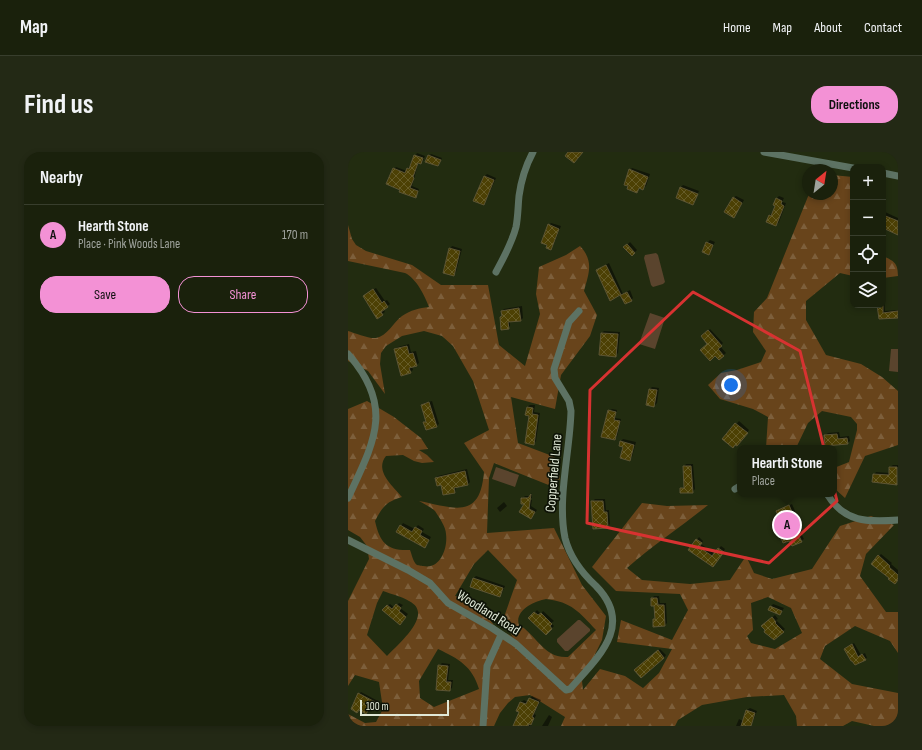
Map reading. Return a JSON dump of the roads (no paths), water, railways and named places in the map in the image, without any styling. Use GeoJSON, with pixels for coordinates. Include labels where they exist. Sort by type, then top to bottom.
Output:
{"type":"FeatureCollection","features":[{"type":"Feature","properties":{"kind":"street"},"geometry":{"type":"LineString","coordinates":[[496,272],[514,234],[517,224],[520,189],[528,162],[533,152]]}},
{"type":"Feature","properties":{"kind":"street"},"geometry":{"type":"LineString","coordinates":[[764,152],[850,167]]}},
{"type":"Feature","properties":{"kind":"street"},"geometry":{"type":"LineString","coordinates":[[886,174],[898,176]]}},
{"type":"Feature","properties":{"kind":"street","name":"Copperfield Lane"},"geometry":{"type":"LineString","coordinates":[[568,690],[605,648],[611,633],[612,625],[606,598],[583,573],[574,560],[566,539],[562,518],[571,411],[568,401],[555,378],[554,369],[569,322],[580,311]]}},
{"type":"Feature","properties":{"kind":"street"},"geometry":{"type":"LineString","coordinates":[[348,354],[365,376],[372,389],[376,407],[374,436],[367,458],[348,498]]}},
{"type":"Feature","properties":{"kind":"street"},"geometry":{"type":"LineString","coordinates":[[829,497],[837,507],[854,518],[871,521],[898,520]]}},
{"type":"Feature","properties":{"kind":"street","name":"Woodland Road"},"geometry":{"type":"LineString","coordinates":[[348,540],[425,580],[437,590],[448,603],[492,628],[516,644],[568,690]]}},
{"type":"Feature","properties":{"kind":"street"},"geometry":{"type":"LineString","coordinates":[[482,726],[487,666],[501,635]]}},
{"type":"Feature","properties":{"kind":"place","name":"Hearth Stone"},"geometry":{"type":"Point","coordinates":[787,525]}}]}
